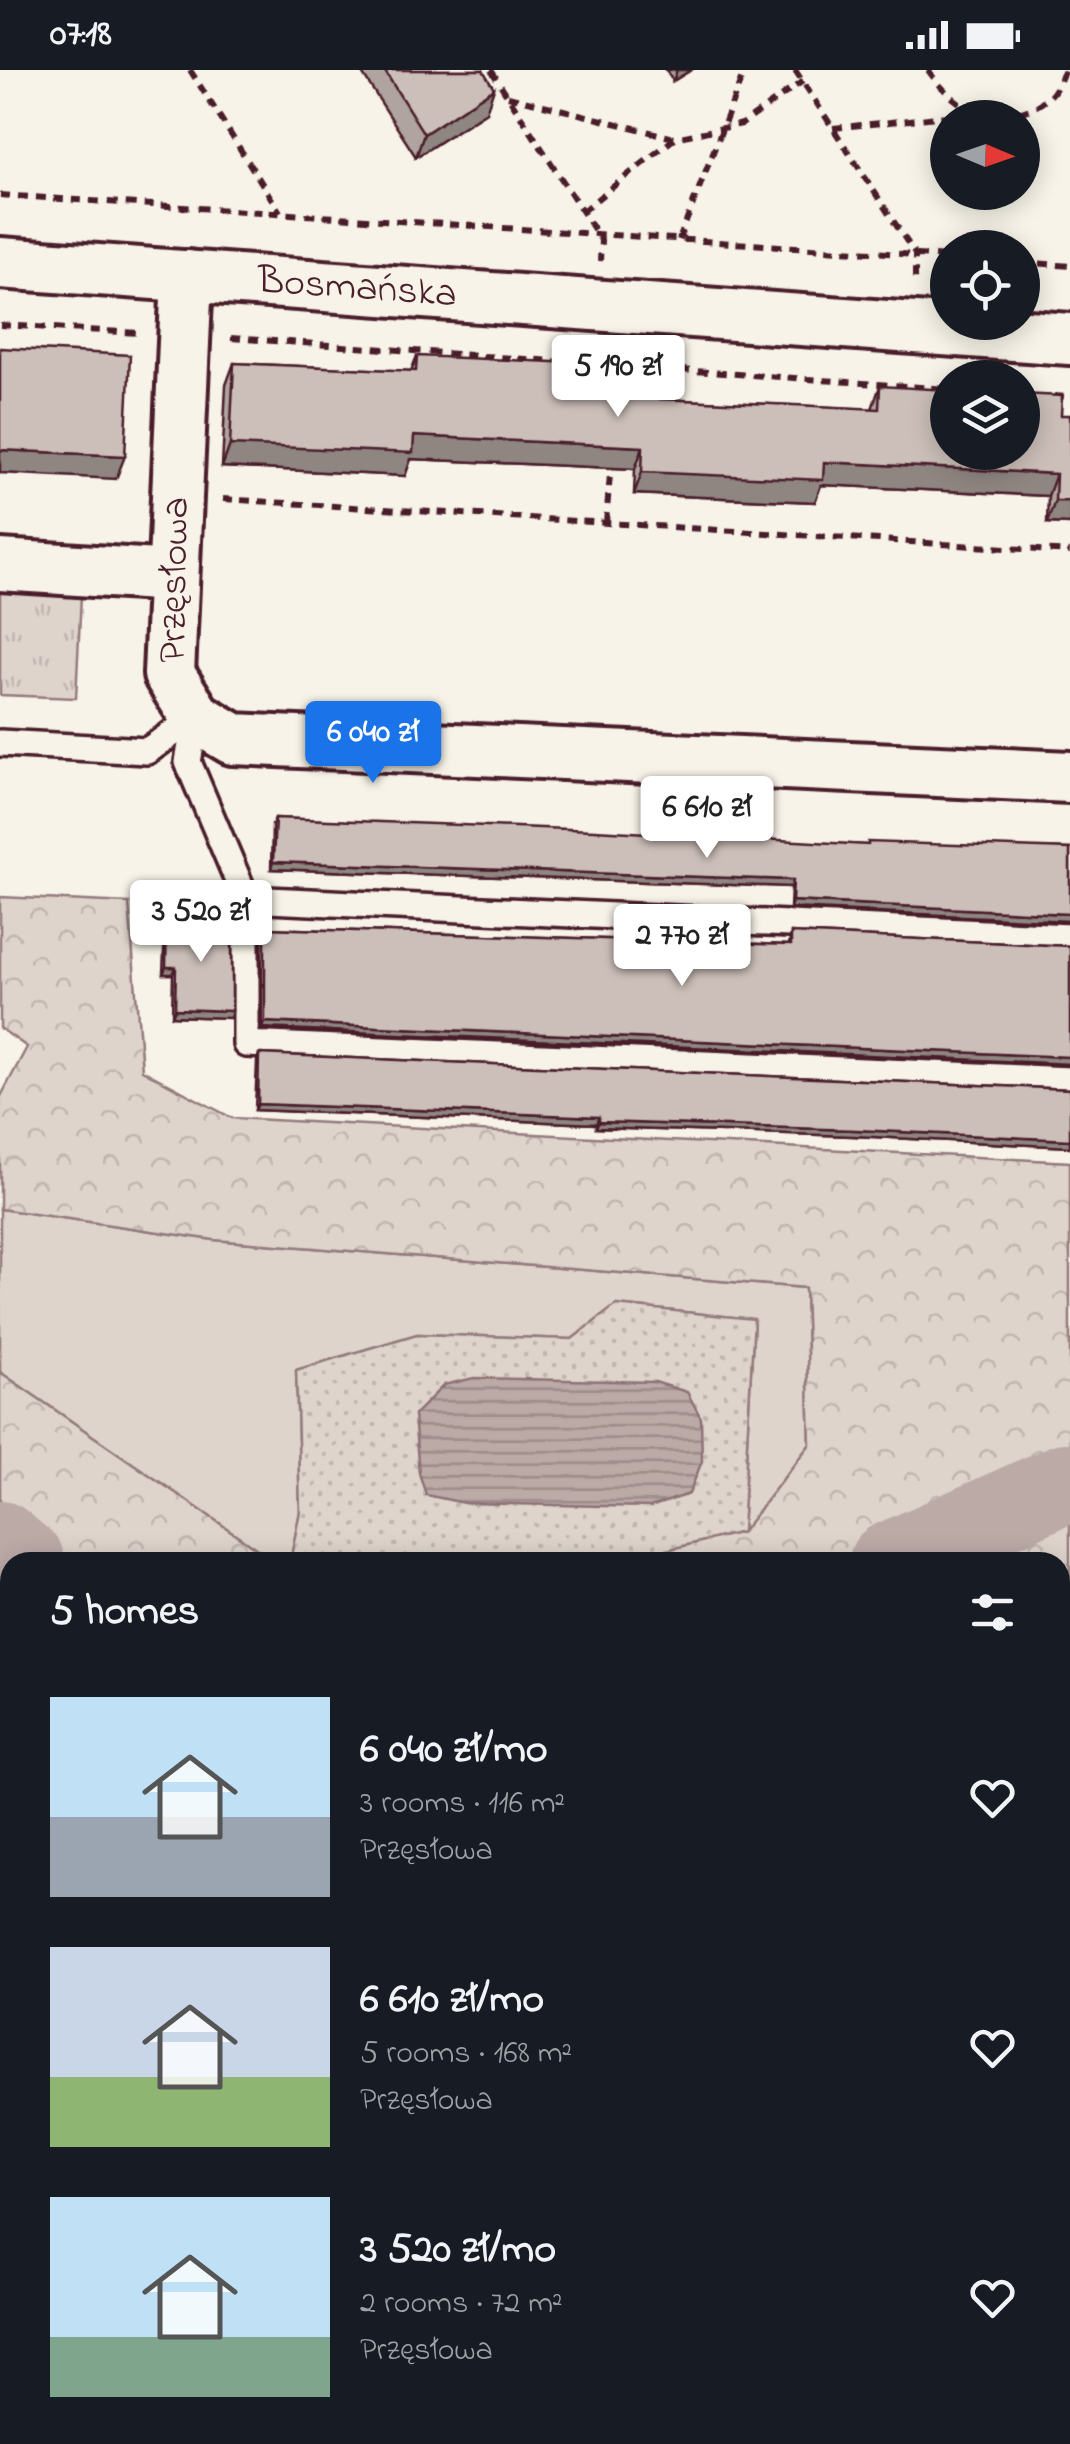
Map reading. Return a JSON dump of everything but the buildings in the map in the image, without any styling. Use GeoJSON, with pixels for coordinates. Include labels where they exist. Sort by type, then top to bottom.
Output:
{"type":"FeatureCollection","features":[{"type":"Feature","properties":{"kind":"street","name":"Bosmańska"},"geometry":{"type":"LineString","coordinates":[[0,263],[1070,339]]}},
{"type":"Feature","properties":{"kind":"street","name":"Przęsłowa"},"geometry":{"type":"LineString","coordinates":[[187,276],[169,674],[196,717],[233,740],[1070,777]]}},
{"type":"Feature","properties":{"kind":"street"},"geometry":{"type":"LineString","coordinates":[[0,565],[172,576]]}},
{"type":"Feature","properties":{"kind":"lane"},"geometry":{"type":"LineString","coordinates":[[0,743],[147,751],[196,717]]}},
{"type":"Feature","properties":{"kind":"lane"},"geometry":{"type":"LineString","coordinates":[[196,717],[188,762],[246,899],[246,1044],[1070,1080]]}},
{"type":"Feature","properties":{"kind":"lane"},"geometry":{"type":"LineString","coordinates":[[246,899],[1070,937]]}},
{"type":"Feature","properties":{"kind":"path"},"geometry":{"type":"LineString","coordinates":[[190,70],[280,212]]}},
{"type":"Feature","properties":{"kind":"path"},"geometry":{"type":"LineString","coordinates":[[491,70],[601,240],[598,305]]}},
{"type":"Feature","properties":{"kind":"path"},"geometry":{"type":"LineString","coordinates":[[679,240],[745,70]]}},
{"type":"Feature","properties":{"kind":"path"},"geometry":{"type":"LineString","coordinates":[[796,70],[915,254],[914,328]]}},
{"type":"Feature","properties":{"kind":"path"},"geometry":{"type":"LineString","coordinates":[[928,70],[956,100]]}},
{"type":"Feature","properties":{"kind":"path"},"geometry":{"type":"LineString","coordinates":[[1040,102],[1049,97],[1064,70]]}},
{"type":"Feature","properties":{"kind":"path"},"geometry":{"type":"LineString","coordinates":[[508,96],[676,138],[742,124],[802,81]]}},
{"type":"Feature","properties":{"kind":"path"},"geometry":{"type":"LineString","coordinates":[[833,128],[930,117]]}},
{"type":"Feature","properties":{"kind":"path"},"geometry":{"type":"LineString","coordinates":[[582,211],[676,138]]}},
{"type":"Feature","properties":{"kind":"path"},"geometry":{"type":"LineString","coordinates":[[0,195],[930,255]]}},
{"type":"Feature","properties":{"kind":"path"},"geometry":{"type":"LineString","coordinates":[[1040,264],[1070,266]]}},
{"type":"Feature","properties":{"kind":"path"},"geometry":{"type":"LineString","coordinates":[[0,325],[930,387]]}},
{"type":"Feature","properties":{"kind":"path"},"geometry":{"type":"LineString","coordinates":[[615,405],[618,366]]}},
{"type":"Feature","properties":{"kind":"path"},"geometry":{"type":"LineString","coordinates":[[1040,395],[1070,396]]}},
{"type":"Feature","properties":{"kind":"path"},"geometry":{"type":"LineString","coordinates":[[606,524],[612,444]]}},
{"type":"Feature","properties":{"kind":"path"},"geometry":{"type":"LineString","coordinates":[[176,496],[1070,552]]}},
{"type":"Feature","properties":{"kind":"green space"},"geometry":{"type":"Polygon","coordinates":[[[0,592],[81,595],[76,698],[0,695],[0,592]]]}},
{"type":"Feature","properties":{"kind":"green space"},"geometry":{"type":"Polygon","coordinates":[[[0,897],[129,903],[142,1070],[232,1118],[1070,1162],[1070,1552],[658,1552],[742,1532],[810,1444],[805,1288],[214,1240],[0,1209],[0,1098],[27,1047],[0,1028],[0,897]]]}},
{"type":"Feature","properties":{"kind":"green space"},"geometry":{"type":"Polygon","coordinates":[[[0,1209],[214,1240],[805,1288],[810,1444],[742,1532],[754,1319],[617,1305],[572,1339],[417,1334],[296,1370],[300,1511],[292,1552],[262,1552],[0,1372],[0,1209]]]}},
{"type":"Feature","properties":{"kind":"green space"},"geometry":{"type":"Polygon","coordinates":[[[616,1305],[754,1319],[742,1532],[658,1552],[292,1552],[300,1511],[296,1370],[417,1334],[572,1339],[616,1305]]]}},
{"type":"Feature","properties":{"kind":"green space"},"geometry":{"type":"Polygon","coordinates":[[[0,1372],[262,1552],[0,1552],[0,1372]]]}},
{"type":"Feature","properties":{"kind":"shaded area"},"geometry":{"type":"Polygon","coordinates":[[[474,1378],[655,1382],[687,1392],[701,1418],[702,1461],[689,1494],[650,1507],[464,1503],[426,1495],[419,1473],[414,1415],[444,1385],[474,1378]]]}},
{"type":"Feature","properties":{"kind":"waterway"},"geometry":{"type":"LineString","coordinates":[[911,1552],[1070,1483]]}},
{"type":"Feature","properties":{"kind":"waterway"},"geometry":{"type":"LineString","coordinates":[[0,1541],[13,1552]]}}]}
